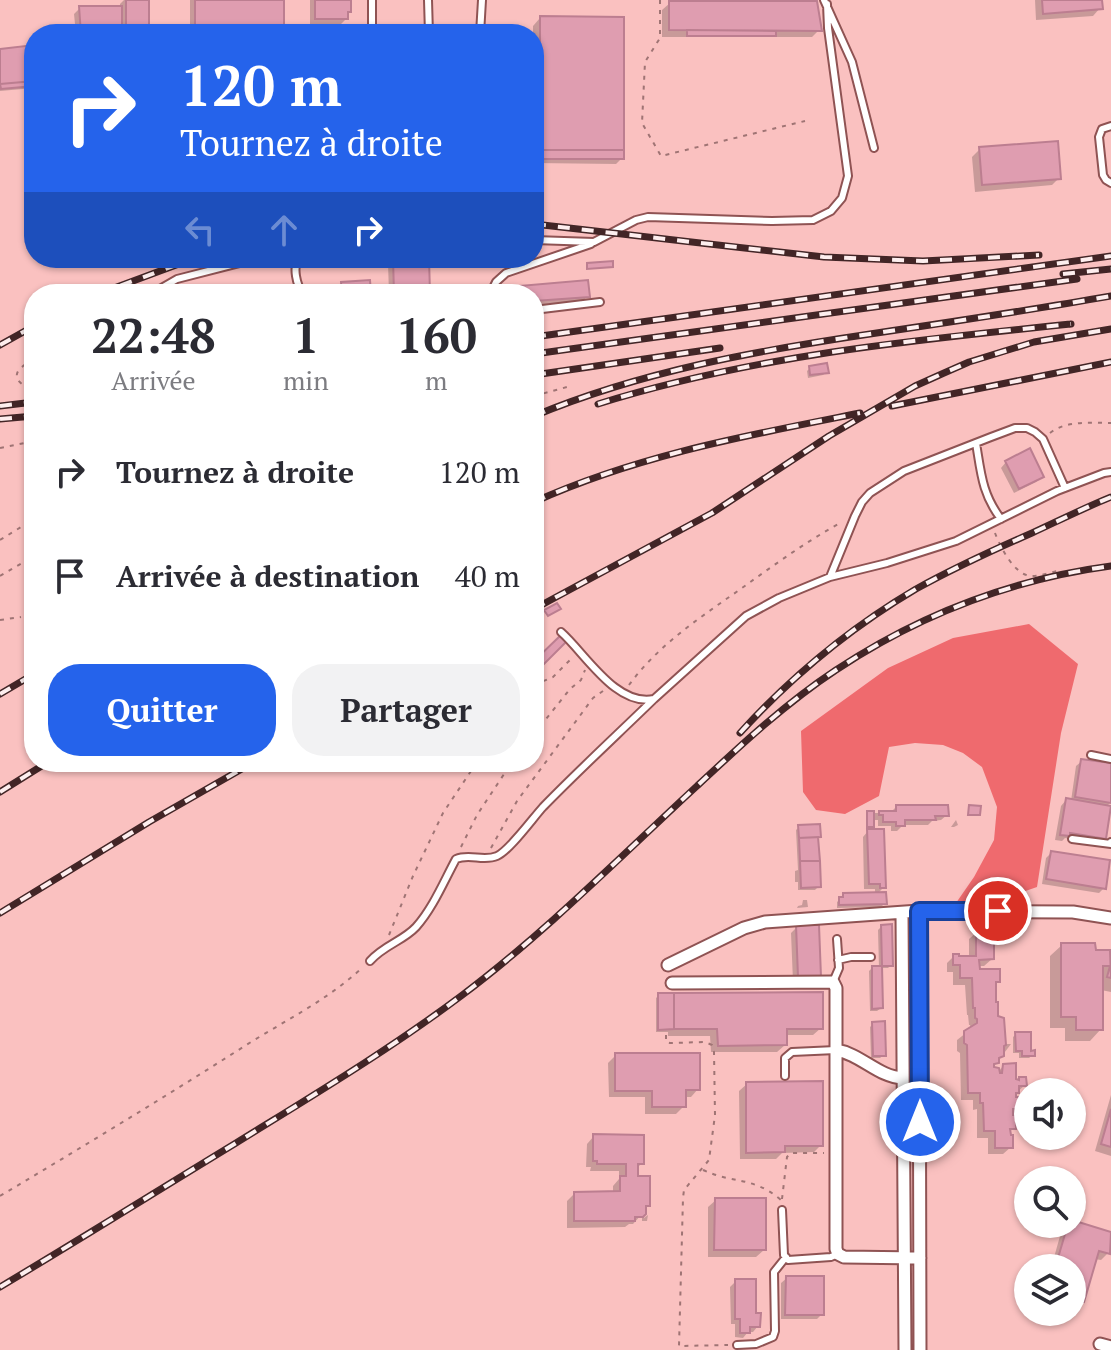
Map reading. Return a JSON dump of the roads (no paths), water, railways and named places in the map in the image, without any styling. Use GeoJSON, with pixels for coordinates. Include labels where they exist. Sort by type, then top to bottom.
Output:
{"type":"FeatureCollection","features":[{"type":"Feature","properties":{"kind":"street"},"geometry":{"type":"LineString","coordinates":[[919,911],[920,1350]]}},
{"type":"Feature","properties":{"kind":"street"},"geometry":{"type":"LineString","coordinates":[[668,965],[744,928],[765,922],[919,911],[1073,912],[1111,918]]}},
{"type":"Feature","properties":{"kind":"street"},"geometry":{"type":"LineString","coordinates":[[902,913],[905,1350]]}},
{"type":"Feature","properties":{"kind":"street"},"geometry":{"type":"LineString","coordinates":[[672,983],[833,982],[836,988],[836,1249],[844,1257],[920,1258]]}},
{"type":"Feature","properties":{"kind":"street"},"geometry":{"type":"LineString","coordinates":[[836,1050],[847,1052],[886,1075],[903,1078]]}},
{"type":"Feature","properties":{"kind":"lane"},"geometry":{"type":"LineString","coordinates":[[372,0],[372,24]]}},
{"type":"Feature","properties":{"kind":"lane"},"geometry":{"type":"LineString","coordinates":[[428,0],[429,24]]}},
{"type":"Feature","properties":{"kind":"lane"},"geometry":{"type":"LineString","coordinates":[[481,24],[482,0]]}},
{"type":"Feature","properties":{"kind":"lane"},"geometry":{"type":"LineString","coordinates":[[826,2],[852,62],[874,148]]}},
{"type":"Feature","properties":{"kind":"lane"},"geometry":{"type":"LineString","coordinates":[[544,260],[594,242],[648,217],[813,220],[831,211],[842,198],[848,176],[826,2]]}},
{"type":"Feature","properties":{"kind":"lane"},"geometry":{"type":"LineString","coordinates":[[1111,126],[1102,129],[1099,137],[1103,175],[1111,183]]}},
{"type":"Feature","properties":{"kind":"lane"},"geometry":{"type":"LineString","coordinates":[[544,240],[594,242]]}},
{"type":"Feature","properties":{"kind":"lane"},"geometry":{"type":"LineString","coordinates":[[168,284],[220,268]]}},
{"type":"Feature","properties":{"kind":"lane"},"geometry":{"type":"LineString","coordinates":[[495,284],[506,273],[520,268]]}},
{"type":"Feature","properties":{"kind":"lane"},"geometry":{"type":"LineString","coordinates":[[544,309],[600,302]]}},
{"type":"Feature","properties":{"kind":"lane"},"geometry":{"type":"LineString","coordinates":[[830,577],[855,516],[870,493],[904,471],[1015,428],[1027,428],[1043,439],[1065,488]]}},
{"type":"Feature","properties":{"kind":"lane"},"geometry":{"type":"LineString","coordinates":[[976,443],[985,494],[1001,519]]}},
{"type":"Feature","properties":{"kind":"lane"},"geometry":{"type":"LineString","coordinates":[[370,961],[380,950],[416,927],[456,859],[473,856],[485,859],[500,855],[544,807],[654,699],[746,616],[779,598],[830,577],[930,550],[1065,488],[1111,472]]}},
{"type":"Feature","properties":{"kind":"lane"},"geometry":{"type":"LineString","coordinates":[[561,632],[611,685],[644,701],[654,699]]}},
{"type":"Feature","properties":{"kind":"lane"},"geometry":{"type":"LineString","coordinates":[[1091,755],[1111,759]]}},
{"type":"Feature","properties":{"kind":"lane"},"geometry":{"type":"LineString","coordinates":[[1072,839],[1111,842]]}},
{"type":"Feature","properties":{"kind":"lane"},"geometry":{"type":"LineString","coordinates":[[833,982],[839,968],[837,939]]}},
{"type":"Feature","properties":{"kind":"lane"},"geometry":{"type":"LineString","coordinates":[[838,960],[871,957]]}},
{"type":"Feature","properties":{"kind":"lane"},"geometry":{"type":"LineString","coordinates":[[785,1076],[785,1058],[792,1052],[836,1050]]}},
{"type":"Feature","properties":{"kind":"lane"},"geometry":{"type":"LineString","coordinates":[[782,1210],[784,1255],[788,1260],[838,1254]]}},
{"type":"Feature","properties":{"kind":"lane"},"geometry":{"type":"LineString","coordinates":[[737,1345],[756,1344],[773,1337],[774,1272],[786,1257]]}},
{"type":"Feature","properties":{"kind":"railway"},"geometry":{"type":"LineString","coordinates":[[544,225],[824,257],[923,261],[1039,255]]}},
{"type":"Feature","properties":{"kind":"railway"},"geometry":{"type":"LineString","coordinates":[[544,336],[1111,256]]}},
{"type":"Feature","properties":{"kind":"railway"},"geometry":{"type":"LineString","coordinates":[[125,284],[168,268]]}},
{"type":"Feature","properties":{"kind":"railway"},"geometry":{"type":"LineString","coordinates":[[1063,274],[1111,269]]}},
{"type":"Feature","properties":{"kind":"railway"},"geometry":{"type":"LineString","coordinates":[[544,353],[1077,279]]}},
{"type":"Feature","properties":{"kind":"railway"},"geometry":{"type":"LineString","coordinates":[[544,412],[616,387],[699,364],[1111,296]]}},
{"type":"Feature","properties":{"kind":"railway"},"geometry":{"type":"LineString","coordinates":[[598,404],[714,374],[832,352],[1071,324]]}},
{"type":"Feature","properties":{"kind":"railway"},"geometry":{"type":"LineString","coordinates":[[544,604],[712,513],[829,436],[915,386],[969,362],[1034,342],[1111,329]]}},
{"type":"Feature","properties":{"kind":"railway"},"geometry":{"type":"LineString","coordinates":[[0,345],[24,332]]}},
{"type":"Feature","properties":{"kind":"railway"},"geometry":{"type":"LineString","coordinates":[[544,374],[720,348]]}},
{"type":"Feature","properties":{"kind":"railway"},"geometry":{"type":"LineString","coordinates":[[892,406],[1111,362]]}},
{"type":"Feature","properties":{"kind":"railway"},"geometry":{"type":"LineString","coordinates":[[0,406],[24,403]]}},
{"type":"Feature","properties":{"kind":"railway"},"geometry":{"type":"LineString","coordinates":[[544,498],[613,471],[694,448],[860,413]]}},
{"type":"Feature","properties":{"kind":"railway"},"geometry":{"type":"LineString","coordinates":[[0,419],[24,417]]}},
{"type":"Feature","properties":{"kind":"railway"},"geometry":{"type":"LineString","coordinates":[[740,733],[823,654],[892,604],[959,567],[1111,497]]}},
{"type":"Feature","properties":{"kind":"railway"},"geometry":{"type":"LineString","coordinates":[[0,1287],[322,1090],[461,996],[552,921],[764,725],[836,670],[900,632],[968,602],[1038,580],[1111,566]]}},
{"type":"Feature","properties":{"kind":"railway"},"geometry":{"type":"LineString","coordinates":[[0,694],[24,680]]}},
{"type":"Feature","properties":{"kind":"railway"},"geometry":{"type":"LineString","coordinates":[[0,792],[32,772]]}},
{"type":"Feature","properties":{"kind":"railway"},"geometry":{"type":"LineString","coordinates":[[0,913],[236,772]]}}]}
